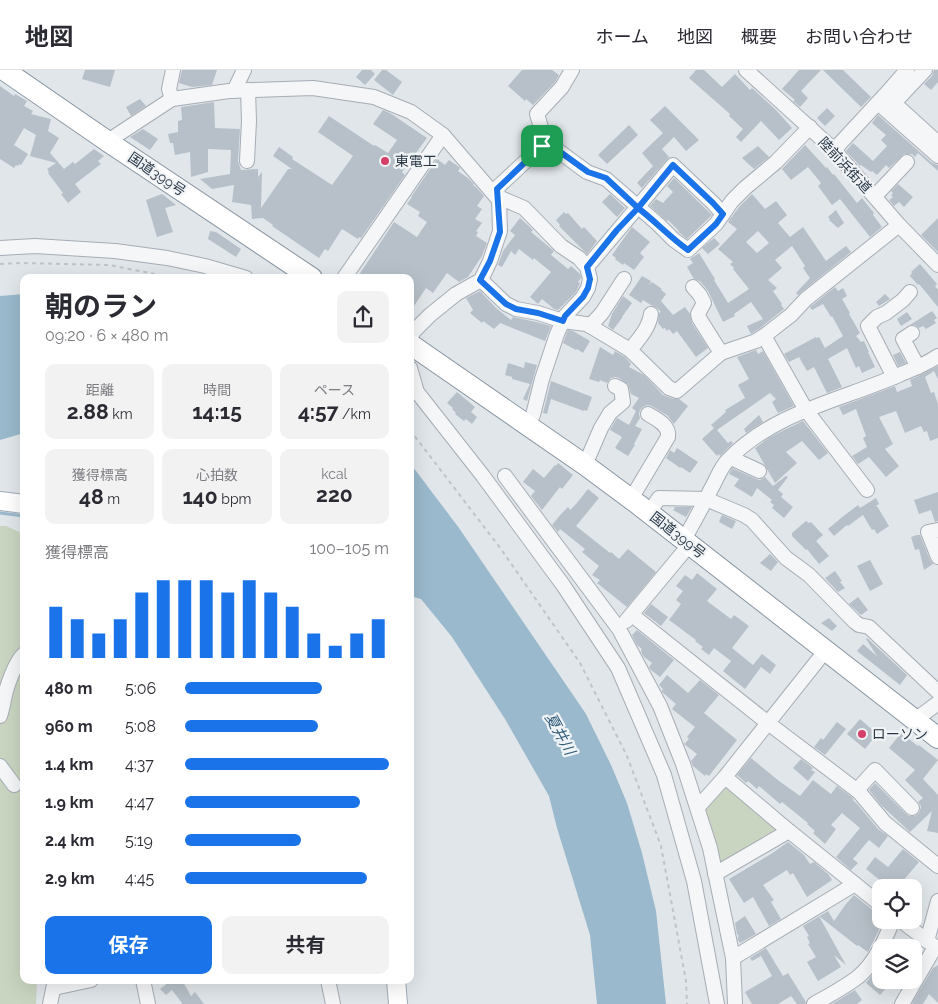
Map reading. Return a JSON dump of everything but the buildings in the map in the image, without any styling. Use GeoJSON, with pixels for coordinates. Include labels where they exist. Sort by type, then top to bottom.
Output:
{"type":"FeatureCollection","features":[{"type":"Feature","properties":{"kind":"highway","name":"国道399号"},"geometry":{"type":"LineString","coordinates":[[4,70],[109,144],[306,274]]}},
{"type":"Feature","properties":{"kind":"highway","name":"国道399号"},"geometry":{"type":"LineString","coordinates":[[414,347],[632,499],[938,738]]}},
{"type":"Feature","properties":{"kind":"main road"},"geometry":{"type":"LineString","coordinates":[[0,501],[20,504]]}},
{"type":"Feature","properties":{"kind":"main road"},"geometry":{"type":"LineString","coordinates":[[396,984],[398,1004]]}},
{"type":"Feature","properties":{"kind":"street"},"geometry":{"type":"LineString","coordinates":[[172,99],[169,89],[173,70]]}},
{"type":"Feature","properties":{"kind":"street"},"geometry":{"type":"LineString","coordinates":[[244,70],[241,90],[249,121],[247,161]]}},
{"type":"Feature","properties":{"kind":"street"},"geometry":{"type":"LineString","coordinates":[[572,70],[562,87],[537,114],[545,141],[588,172],[606,178],[674,240],[688,250],[716,224],[745,188],[776,162],[810,128]]}},
{"type":"Feature","properties":{"kind":"street","name":"陸前浜街道"},"geometry":{"type":"LineString","coordinates":[[746,70],[834,150],[900,225],[938,264]]}},
{"type":"Feature","properties":{"kind":"street"},"geometry":{"type":"LineString","coordinates":[[886,100],[906,70]]}},
{"type":"Feature","properties":{"kind":"street"},"geometry":{"type":"LineString","coordinates":[[834,150],[886,100],[924,70]]}},
{"type":"Feature","properties":{"kind":"street"},"geometry":{"type":"LineString","coordinates":[[109,144],[114,137],[172,99],[241,90],[313,88],[374,96],[411,112],[443,135],[499,200]]}},
{"type":"Feature","properties":{"kind":"street"},"geometry":{"type":"LineString","coordinates":[[886,100],[938,143]]}},
{"type":"Feature","properties":{"kind":"street"},"geometry":{"type":"LineString","coordinates":[[886,100],[938,156]]}},
{"type":"Feature","properties":{"kind":"street"},"geometry":{"type":"LineString","coordinates":[[347,274],[443,135]]}},
{"type":"Feature","properties":{"kind":"street"},"geometry":{"type":"LineString","coordinates":[[414,331],[456,294],[480,280],[490,261],[500,232],[497,189],[545,141]]}},
{"type":"Feature","properties":{"kind":"street"},"geometry":{"type":"LineString","coordinates":[[874,196],[907,162]]}},
{"type":"Feature","properties":{"kind":"street"},"geometry":{"type":"LineString","coordinates":[[587,267],[673,165],[723,214]]}},
{"type":"Feature","properties":{"kind":"street"},"geometry":{"type":"LineString","coordinates":[[499,200],[503,199],[524,208],[561,246],[579,258],[587,267],[590,279],[583,297],[565,316],[557,334],[542,379],[533,415],[528,425]]}},
{"type":"Feature","properties":{"kind":"street"},"geometry":{"type":"LineString","coordinates":[[480,280],[506,304],[516,309],[590,326],[630,350],[669,388],[677,391],[721,353],[756,342],[900,225]]}},
{"type":"Feature","properties":{"kind":"street"},"geometry":{"type":"LineString","coordinates":[[0,248],[35,246],[115,250],[167,258],[232,274]]}},
{"type":"Feature","properties":{"kind":"street"},"geometry":{"type":"LineString","coordinates":[[590,326],[602,313],[624,279]]}},
{"type":"Feature","properties":{"kind":"street"},"geometry":{"type":"LineString","coordinates":[[692,287],[703,299],[704,303],[698,314],[699,318],[721,353]]}},
{"type":"Feature","properties":{"kind":"street"},"geometry":{"type":"LineString","coordinates":[[894,378],[868,326],[903,300],[910,292]]}},
{"type":"Feature","properties":{"kind":"street"},"geometry":{"type":"LineString","coordinates":[[630,350],[646,329],[651,314]]}},
{"type":"Feature","properties":{"kind":"street"},"geometry":{"type":"LineString","coordinates":[[912,333],[903,339],[918,367]]}},
{"type":"Feature","properties":{"kind":"street"},"geometry":{"type":"LineString","coordinates":[[764,336],[806,410],[866,490]]}},
{"type":"Feature","properties":{"kind":"street"},"geometry":{"type":"LineString","coordinates":[[619,629],[632,615],[687,542],[720,471],[730,458],[778,423],[806,410],[880,384],[928,363],[938,356]]}},
{"type":"Feature","properties":{"kind":"street"},"geometry":{"type":"LineString","coordinates":[[586,466],[601,428],[610,414],[623,402],[621,389],[615,386]]}},
{"type":"Feature","properties":{"kind":"street"},"geometry":{"type":"LineString","coordinates":[[414,387],[483,476],[562,585],[618,668],[667,785],[694,881],[717,1004]]}},
{"type":"Feature","properties":{"kind":"street"},"geometry":{"type":"LineString","coordinates":[[632,499],[665,443],[669,432],[660,421],[648,414]]}},
{"type":"Feature","properties":{"kind":"street"},"geometry":{"type":"LineString","coordinates":[[730,458],[759,471]]}},
{"type":"Feature","properties":{"kind":"street"},"geometry":{"type":"LineString","coordinates":[[505,476],[619,629],[660,706],[683,764],[710,848],[733,958],[735,1004]]}},
{"type":"Feature","properties":{"kind":"street"},"geometry":{"type":"LineString","coordinates":[[649,512],[658,498],[706,499],[744,515],[752,520],[781,554],[809,575],[855,622],[869,627],[938,692]]}},
{"type":"Feature","properties":{"kind":"street"},"geometry":{"type":"LineString","coordinates":[[938,530],[928,532],[938,556]]}},
{"type":"Feature","properties":{"kind":"street"},"geometry":{"type":"LineString","coordinates":[[632,615],[856,790],[885,823],[938,866]]}},
{"type":"Feature","properties":{"kind":"street"},"geometry":{"type":"LineString","coordinates":[[698,807],[826,650]]}},
{"type":"Feature","properties":{"kind":"street"},"geometry":{"type":"LineString","coordinates":[[0,716],[6,690],[20,658]]}},
{"type":"Feature","properties":{"kind":"street"},"geometry":{"type":"LineString","coordinates":[[915,720],[938,703]]}},
{"type":"Feature","properties":{"kind":"street"},"geometry":{"type":"LineString","coordinates":[[0,766],[14,785]]}},
{"type":"Feature","properties":{"kind":"street"},"geometry":{"type":"LineString","coordinates":[[856,790],[875,770],[912,808]]}},
{"type":"Feature","properties":{"kind":"street"},"geometry":{"type":"LineString","coordinates":[[724,776],[872,898]]}},
{"type":"Feature","properties":{"kind":"street"},"geometry":{"type":"LineString","coordinates":[[715,874],[789,831]]}},
{"type":"Feature","properties":{"kind":"street"},"geometry":{"type":"LineString","coordinates":[[733,958],[855,884]]}},
{"type":"Feature","properties":{"kind":"street"},"geometry":{"type":"LineString","coordinates":[[902,1004],[933,946],[938,901]]}},
{"type":"Feature","properties":{"kind":"street"},"geometry":{"type":"LineString","coordinates":[[814,1004],[858,976],[872,962],[889,929]]}},
{"type":"Feature","properties":{"kind":"street"},"geometry":{"type":"LineString","coordinates":[[911,929],[933,946]]}},
{"type":"Feature","properties":{"kind":"street"},"geometry":{"type":"LineString","coordinates":[[50,1004],[55,984]]}},
{"type":"Feature","properties":{"kind":"street"},"geometry":{"type":"LineString","coordinates":[[144,984],[148,1004]]}},
{"type":"Feature","properties":{"kind":"street"},"geometry":{"type":"LineString","coordinates":[[329,984],[333,1004]]}},
{"type":"Feature","properties":{"kind":"path"},"geometry":{"type":"LineString","coordinates":[[0,264],[109,265],[155,274]]}},
{"type":"Feature","properties":{"kind":"path"},"geometry":{"type":"LineString","coordinates":[[414,435],[501,549],[580,663],[628,756],[661,846],[686,981],[687,1004]]}},
{"type":"Feature","properties":{"kind":"green space"},"geometry":{"type":"Polygon","coordinates":[[[0,526],[6,526],[20,532],[20,984],[37,984],[36,1004],[0,1004],[0,526]]]}},
{"type":"Feature","properties":{"kind":"green space"},"geometry":{"type":"Polygon","coordinates":[[[725,784],[783,830],[721,865],[703,809],[725,784]]]}},
{"type":"Feature","properties":{"kind":"water"},"geometry":{"type":"Polygon","coordinates":[[[20,294],[20,434],[0,440],[0,296],[20,294]]]}},
{"type":"Feature","properties":{"kind":"water","name":"夏井川"},"geometry":{"type":"Polygon","coordinates":[[[414,468],[459,528],[586,714],[611,765],[627,803],[642,853],[656,911],[666,1004],[597,1004],[590,935],[549,796],[505,719],[452,637],[421,599],[414,597],[414,468]]]}},
{"type":"Feature","properties":{"kind":"waterway"},"geometry":{"type":"LineString","coordinates":[[0,513],[20,516]]}},
{"type":"Feature","properties":{"kind":"place","name":"東電工"},"geometry":{"type":"Point","coordinates":[385,161]}},
{"type":"Feature","properties":{"kind":"place","name":"ローソン"},"geometry":{"type":"Point","coordinates":[862,734]}},
{"type":"Feature","properties":{"kind":"route"},"geometry":{"type":"LineString","coordinates":[[542,146],[497,189],[500,232],[490,261],[480,280],[506,304],[516,309],[538,313],[563,321],[588,288],[590,279],[587,267],[617,230],[638,208],[688,250],[716,224],[723,214],[673,165],[638,208],[606,178],[588,172],[545,141],[542,146]]}}]}
